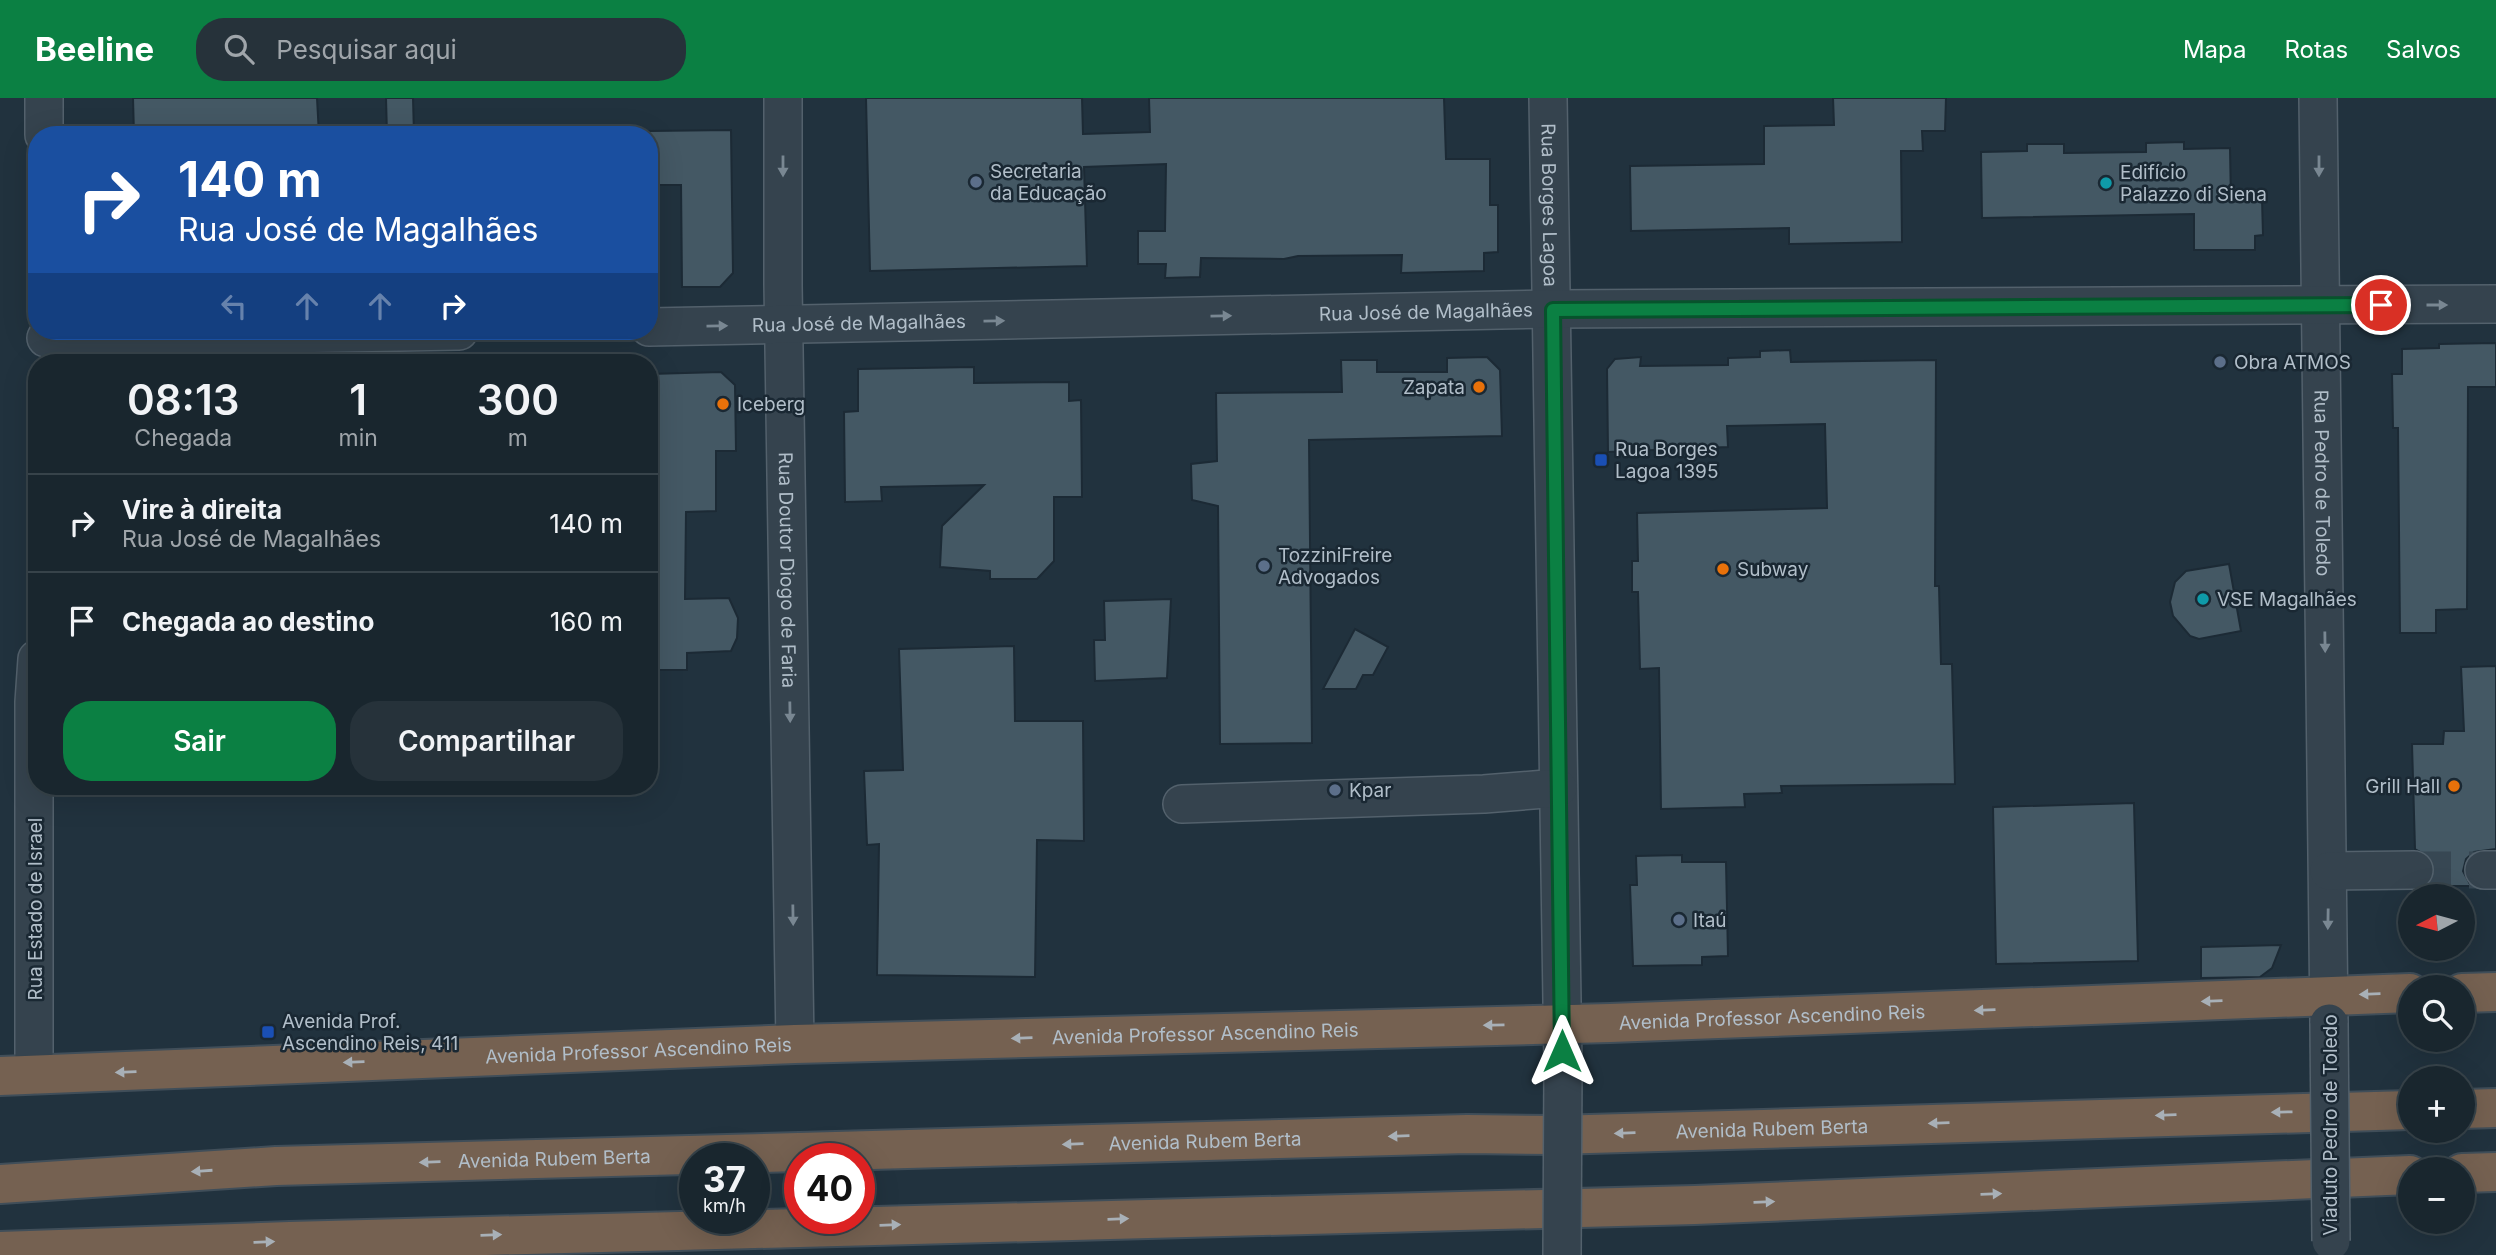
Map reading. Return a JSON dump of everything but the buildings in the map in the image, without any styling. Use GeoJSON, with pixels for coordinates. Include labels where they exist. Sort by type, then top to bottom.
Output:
{"type":"FeatureCollection","features":[{"type":"Feature","properties":{"kind":"highway"},"geometry":{"type":"LineString","coordinates":[[2475,992],[2496,992]]}},
{"type":"Feature","properties":{"kind":"highway","name":"Avenida Professor Ascendino Reis"},"geometry":{"type":"LineString","coordinates":[[17,1076],[795,1044],[1562,1024],[2329,1009],[2398,995]]}},
{"type":"Feature","properties":{"kind":"highway"},"geometry":{"type":"LineString","coordinates":[[2475,1109],[2496,1108]]}},
{"type":"Feature","properties":{"kind":"highway","name":"Avenida Rubem Berta"},"geometry":{"type":"LineString","coordinates":[[0,1184],[276,1166],[1467,1134],[1610,1134],[2398,1110]]}},
{"type":"Feature","properties":{"kind":"highway"},"geometry":{"type":"LineString","coordinates":[[2475,1173],[2496,1172]]}},
{"type":"Feature","properties":{"kind":"highway"},"geometry":{"type":"LineString","coordinates":[[0,1251],[92,1251],[1695,1205],[2398,1176]]}},
{"type":"Feature","properties":{"kind":"street"},"geometry":{"type":"LineString","coordinates":[[44,98],[44,126]]}},
{"type":"Feature","properties":{"kind":"street","name":"Rua Doutor Diogo de Faria"},"geometry":{"type":"LineString","coordinates":[[783,98],[783,325],[795,1044]]}},
{"type":"Feature","properties":{"kind":"street","name":"Rua Borges Lagoa"},"geometry":{"type":"LineString","coordinates":[[1548,98],[1563,1066],[1562,1255]]}},
{"type":"Feature","properties":{"kind":"street","name":"Rua Pedro de Toledo"},"geometry":{"type":"LineString","coordinates":[[2318,98],[2329,1009]]}},
{"type":"Feature","properties":{"kind":"street","name":"Rua José de Magalhães"},"geometry":{"type":"LineString","coordinates":[[658,327],[1553,310],[2496,304]]}},
{"type":"Feature","properties":{"kind":"street"},"geometry":{"type":"LineString","coordinates":[[46,344],[173,340]]}},
{"type":"Feature","properties":{"kind":"street"},"geometry":{"type":"LineString","coordinates":[[1182,804],[1484,794],[1558,788]]}},
{"type":"Feature","properties":{"kind":"street","name":"Rua Estado de Israel"},"geometry":{"type":"LineString","coordinates":[[17,1076],[31,795]]}},
{"type":"Feature","properties":{"kind":"street"},"geometry":{"type":"LineString","coordinates":[[2329,871],[2414,870]]}},
{"type":"Feature","properties":{"kind":"street","name":"Viaduto Pedro de Toledo"},"geometry":{"type":"LineString","coordinates":[[2329,1009],[2331,1248]]}},
{"type":"Feature","properties":{"kind":"tunnel"},"geometry":{"type":"LineString","coordinates":[[2414,870],[2484,870]]}},
{"type":"Feature","properties":{"kind":"place","name":"Secretaria da Educação"},"geometry":{"type":"Point","coordinates":[976,182]}},
{"type":"Feature","properties":{"kind":"place","name":"Edifício Palazzo di Siena"},"geometry":{"type":"Point","coordinates":[2106,183]}},
{"type":"Feature","properties":{"kind":"place","name":"Obra ATMOS"},"geometry":{"type":"Point","coordinates":[2220,362]}},
{"type":"Feature","properties":{"kind":"place","name":"Zapata"},"geometry":{"type":"Point","coordinates":[1479,387]}},
{"type":"Feature","properties":{"kind":"place","name":"Iceberg"},"geometry":{"type":"Point","coordinates":[723,404]}},
{"type":"Feature","properties":{"kind":"place","name":"Rua Borges Lagoa 1395"},"geometry":{"type":"Point","coordinates":[1601,460]}},
{"type":"Feature","properties":{"kind":"place","name":"TozziniFreire Advogados"},"geometry":{"type":"Point","coordinates":[1264,566]}},
{"type":"Feature","properties":{"kind":"place","name":"Subway"},"geometry":{"type":"Point","coordinates":[1723,569]}},
{"type":"Feature","properties":{"kind":"place","name":"VSE Magalhães"},"geometry":{"type":"Point","coordinates":[2203,599]}},
{"type":"Feature","properties":{"kind":"place","name":"Grill Hall"},"geometry":{"type":"Point","coordinates":[2454,786]}},
{"type":"Feature","properties":{"kind":"place","name":"Kpar"},"geometry":{"type":"Point","coordinates":[1335,790]}},
{"type":"Feature","properties":{"kind":"place","name":"Itaú"},"geometry":{"type":"Point","coordinates":[1679,920]}},
{"type":"Feature","properties":{"kind":"place","name":"Avenida Prof. Ascendino Reis, 411"},"geometry":{"type":"Point","coordinates":[268,1032]}},
{"type":"Feature","properties":{"kind":"route"},"geometry":{"type":"LineString","coordinates":[[1562,1051],[1553,310],[2381,305]]}}]}
